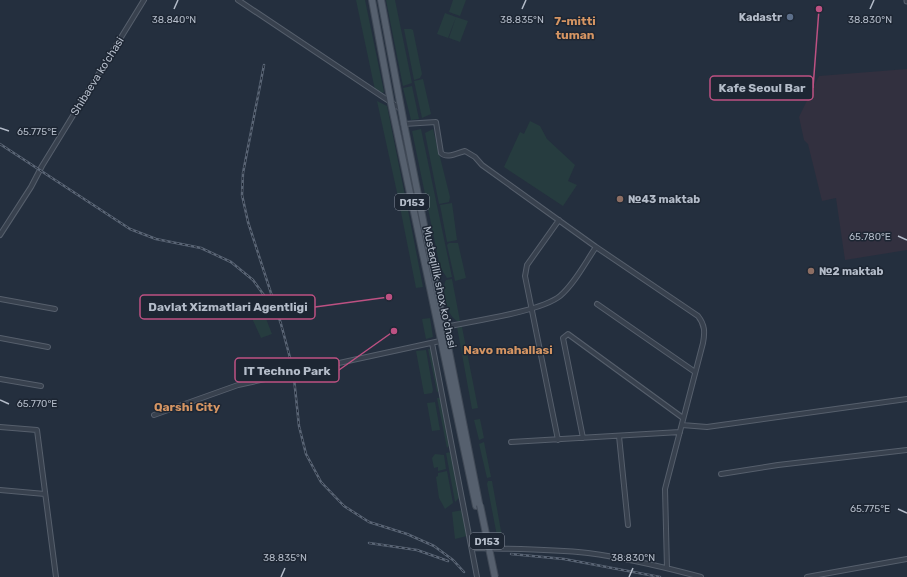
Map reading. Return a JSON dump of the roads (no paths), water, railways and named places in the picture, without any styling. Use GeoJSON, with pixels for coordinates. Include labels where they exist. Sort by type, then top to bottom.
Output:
{"type":"FeatureCollection","features":[{"type":"Feature","properties":{"kind":"main road","name":"Mustaqillik shox ko'chasi"},"geometry":{"type":"LineString","coordinates":[[372,0],[391,103],[440,340],[456,396]]}},
{"type":"Feature","properties":{"kind":"main road","name":"Mustaqillik shox ko'chasi"},"geometry":{"type":"LineString","coordinates":[[381,0],[401,109],[445,327],[456,396],[478,506]]}},
{"type":"Feature","properties":{"kind":"main road","name":"D153"},"geometry":{"type":"LineString","coordinates":[[478,506],[491,577]]}},
{"type":"Feature","properties":{"kind":"main road","name":"D153"},"geometry":{"type":"LineString","coordinates":[[478,506],[495,577]]}},
{"type":"Feature","properties":{"kind":"street","name":"Shibaeva ko'chasi"},"geometry":{"type":"LineString","coordinates":[[0,235],[144,0]]}},
{"type":"Feature","properties":{"kind":"street"},"geometry":{"type":"LineString","coordinates":[[238,0],[401,109]]}},
{"type":"Feature","properties":{"kind":"street"},"geometry":{"type":"LineString","coordinates":[[404,124],[436,122],[441,153],[443,155],[446,156],[465,151],[470,154],[482,165],[596,247],[698,316],[702,322],[705,331],[665,489],[667,568]]}},
{"type":"Feature","properties":{"kind":"street"},"geometry":{"type":"LineString","coordinates":[[558,440],[530,308],[525,276],[528,265],[559,220]]}},
{"type":"Feature","properties":{"kind":"street"},"geometry":{"type":"LineString","coordinates":[[445,327],[530,308],[552,301],[568,288],[596,247]]}},
{"type":"Feature","properties":{"kind":"street"},"geometry":{"type":"LineString","coordinates":[[0,299],[56,309]]}},
{"type":"Feature","properties":{"kind":"street"},"geometry":{"type":"LineString","coordinates":[[597,304],[695,372]]}},
{"type":"Feature","properties":{"kind":"street"},"geometry":{"type":"LineString","coordinates":[[583,438],[564,338],[568,334],[683,418]]}},
{"type":"Feature","properties":{"kind":"street"},"geometry":{"type":"LineString","coordinates":[[0,338],[48,347]]}},
{"type":"Feature","properties":{"kind":"street"},"geometry":{"type":"LineString","coordinates":[[154,415],[238,385],[440,340]]}},
{"type":"Feature","properties":{"kind":"street"},"geometry":{"type":"LineString","coordinates":[[432,343],[477,577]]}},
{"type":"Feature","properties":{"kind":"street"},"geometry":{"type":"LineString","coordinates":[[0,379],[41,386]]}},
{"type":"Feature","properties":{"kind":"street"},"geometry":{"type":"LineString","coordinates":[[682,425],[707,427],[907,400]]}},
{"type":"Feature","properties":{"kind":"street"},"geometry":{"type":"LineString","coordinates":[[0,427],[36,430],[56,577]]}},
{"type":"Feature","properties":{"kind":"street"},"geometry":{"type":"LineString","coordinates":[[511,442],[680,432]]}},
{"type":"Feature","properties":{"kind":"street"},"geometry":{"type":"LineString","coordinates":[[619,436],[628,525]]}},
{"type":"Feature","properties":{"kind":"street"},"geometry":{"type":"LineString","coordinates":[[721,474],[786,464],[907,450]]}},
{"type":"Feature","properties":{"kind":"street"},"geometry":{"type":"LineString","coordinates":[[0,490],[45,494]]}},
{"type":"Feature","properties":{"kind":"street"},"geometry":{"type":"LineString","coordinates":[[472,548],[556,550],[589,554],[667,568],[701,577]]}},
{"type":"Feature","properties":{"kind":"street"},"geometry":{"type":"LineString","coordinates":[[807,577],[907,559]]}},
{"type":"Feature","properties":{"kind":"railway"},"geometry":{"type":"LineString","coordinates":[[264,65],[243,173],[242,195],[248,222],[281,324],[293,369],[299,426],[306,454],[321,482],[344,506],[369,522],[407,534],[434,546],[453,560],[464,572]]}},
{"type":"Feature","properties":{"kind":"railway"},"geometry":{"type":"LineString","coordinates":[[0,144],[130,229],[156,239],[201,248],[231,262],[253,280],[271,305]]}},
{"type":"Feature","properties":{"kind":"railway"},"geometry":{"type":"LineString","coordinates":[[369,543],[417,550],[448,561]]}},
{"type":"Feature","properties":{"kind":"railway"},"geometry":{"type":"LineString","coordinates":[[511,554],[564,559],[660,577]]}},
{"type":"Feature","properties":{"kind":"place","name":"Kafe Seoul Bar"},"geometry":{"type":"Point","coordinates":[819,9]}},
{"type":"Feature","properties":{"kind":"place","name":"Kadastr"},"geometry":{"type":"Point","coordinates":[790,17]}},
{"type":"Feature","properties":{"kind":"place","name":"№43 maktab"},"geometry":{"type":"Point","coordinates":[620,199]}},
{"type":"Feature","properties":{"kind":"place","name":"№2 maktab"},"geometry":{"type":"Point","coordinates":[811,271]}},
{"type":"Feature","properties":{"kind":"place","name":"Davlat Xizmatlari Agentligi"},"geometry":{"type":"Point","coordinates":[389,297]}},
{"type":"Feature","properties":{"kind":"place","name":"IT Techno Park"},"geometry":{"type":"Point","coordinates":[394,331]}},
{"type":"Feature","properties":{"kind":"district","name":"7-mitti tuman"},"geometry":{"type":"Point","coordinates":[575,28]}},
{"type":"Feature","properties":{"kind":"district","name":"Navo mahallasi"},"geometry":{"type":"Point","coordinates":[508,350]}},
{"type":"Feature","properties":{"kind":"district","name":"Qarshi City"},"geometry":{"type":"Point","coordinates":[187,407]}}]}
